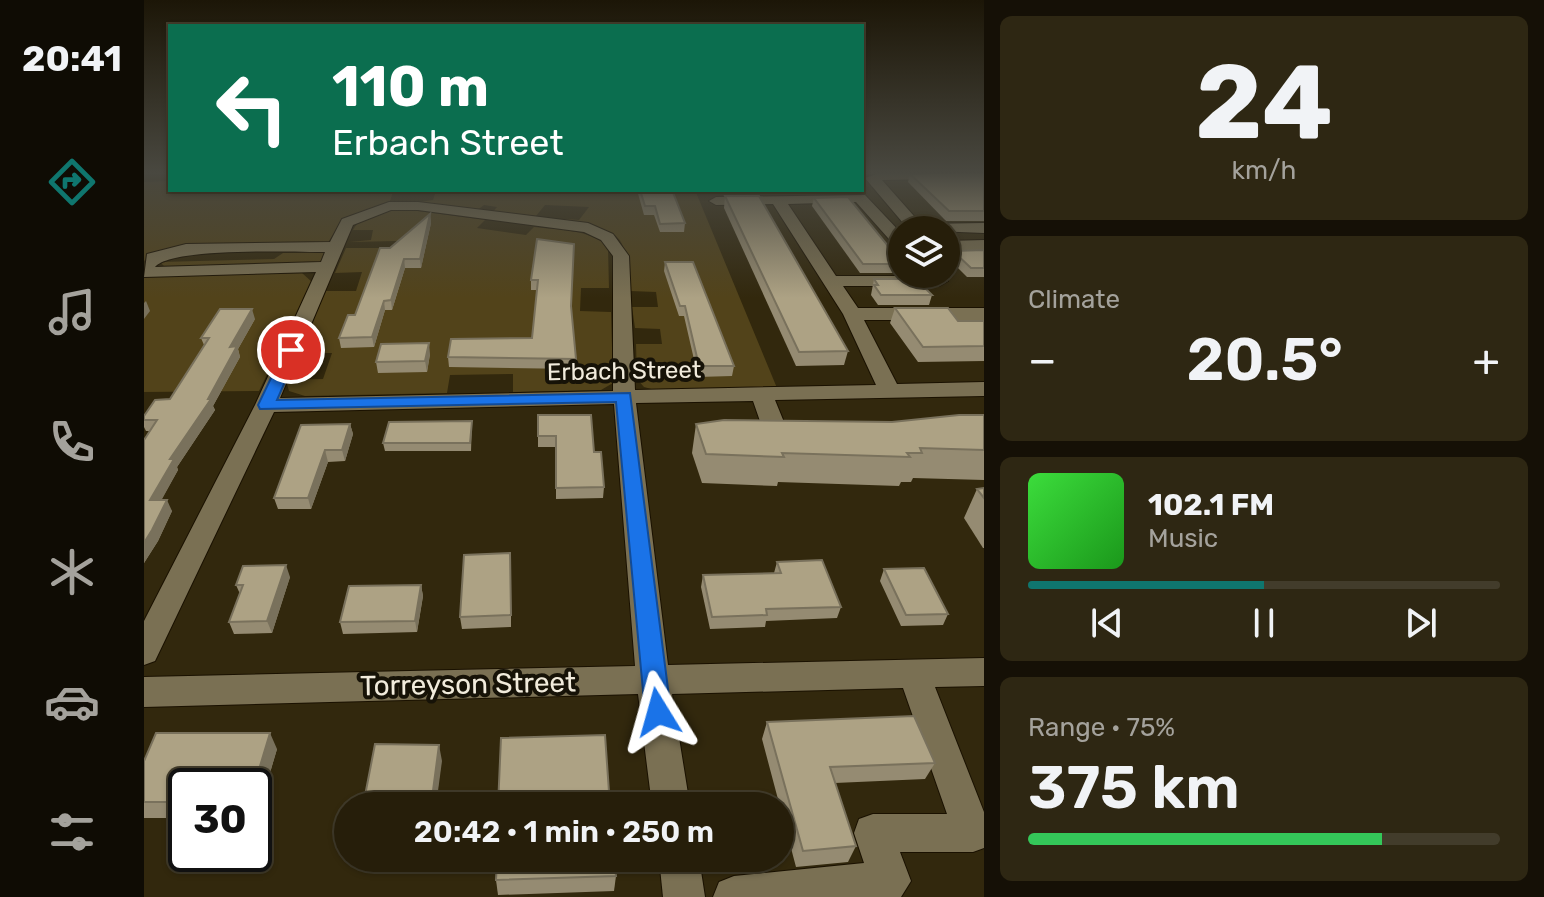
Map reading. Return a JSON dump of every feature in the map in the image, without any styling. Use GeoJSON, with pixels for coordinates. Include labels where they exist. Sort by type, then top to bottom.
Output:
{"type":"FeatureCollection","features":[{"type":"Feature","properties":{"kind":"street"},"geometry":{"type":"LineString","coordinates":[[144,652],[266,405],[347,222],[363,214]]}},
{"type":"Feature","properties":{"kind":"street"},"geometry":{"type":"LineString","coordinates":[[479,214],[588,228],[607,237],[621,256],[624,396],[653,680],[669,792]]}},
{"type":"Feature","properties":{"kind":"street"},"geometry":{"type":"LineString","coordinates":[[787,214],[852,314],[890,392]]}},
{"type":"Feature","properties":{"kind":"street"},"geometry":{"type":"LineString","coordinates":[[874,214],[888,229]]}},
{"type":"Feature","properties":{"kind":"street"},"geometry":{"type":"LineString","coordinates":[[904,214],[917,229],[984,228]]}},
{"type":"Feature","properties":{"kind":"street"},"geometry":{"type":"LineString","coordinates":[[960,246],[984,245]]}},
{"type":"Feature","properties":{"kind":"street"},"geometry":{"type":"LineString","coordinates":[[144,270],[333,257]]}},
{"type":"Feature","properties":{"kind":"street"},"geometry":{"type":"LineString","coordinates":[[832,281],[888,279]]}},
{"type":"Feature","properties":{"kind":"street"},"geometry":{"type":"LineString","coordinates":[[948,288],[977,314]]}},
{"type":"Feature","properties":{"kind":"street"},"geometry":{"type":"LineString","coordinates":[[852,314],[977,314]]}},
{"type":"Feature","properties":{"kind":"street","name":"Erbach Street"},"geometry":{"type":"LineString","coordinates":[[266,405],[984,390]]}},
{"type":"Feature","properties":{"kind":"street"},"geometry":{"type":"LineString","coordinates":[[761,394],[774,427]]}},
{"type":"Feature","properties":{"kind":"street","name":"Torreyson Street"},"geometry":{"type":"LineString","coordinates":[[144,692],[984,672]]}},
{"type":"Feature","properties":{"kind":"street"},"geometry":{"type":"LineString","coordinates":[[734,897],[891,881],[873,833],[973,833],[914,674]]}},
{"type":"Feature","properties":{"kind":"street"},"geometry":{"type":"LineString","coordinates":[[681,872],[684,897]]}},
{"type":"Feature","properties":{"kind":"shaded area"},"geometry":{"type":"Polygon","coordinates":[[[144,214],[355,214],[342,221],[327,244],[177,247],[155,252],[144,261],[144,214]]]}},
{"type":"Feature","properties":{"kind":"shaded area"},"geometry":{"type":"Polygon","coordinates":[[[439,214],[485,220],[477,228],[526,235],[534,227],[573,231],[601,241],[608,247],[609,288],[581,288],[580,311],[611,312],[613,383],[601,390],[513,392],[513,374],[450,375],[447,393],[305,396],[289,391],[286,380],[323,379],[332,353],[299,353],[326,291],[356,291],[362,272],[335,273],[346,248],[389,248],[387,254],[398,241],[349,242],[371,240],[373,230],[353,230],[370,215],[439,214]]]}},
{"type":"Feature","properties":{"kind":"shaded area"},"geometry":{"type":"Polygon","coordinates":[[[491,214],[538,214],[536,216],[548,218],[546,220],[491,214]]]}},
{"type":"Feature","properties":{"kind":"shaded area"},"geometry":{"type":"Polygon","coordinates":[[[584,214],[705,214],[777,388],[655,390],[644,387],[637,379],[636,344],[662,344],[660,329],[635,328],[632,307],[658,307],[656,292],[630,291],[626,256],[617,237],[598,228],[563,222],[566,219],[579,220],[584,214]]]}},
{"type":"Feature","properties":{"kind":"shaded area"},"geometry":{"type":"Polygon","coordinates":[[[283,253],[328,254],[319,262],[165,267],[160,262],[274,259],[283,253]]]}},
{"type":"Feature","properties":{"kind":"shaded area"},"geometry":{"type":"Polygon","coordinates":[[[302,273],[312,282],[259,391],[144,392],[144,276],[302,273]]]}},
{"type":"Feature","properties":{"kind":"building"},"geometry":{"type":"Polygon","coordinates":[[[430,214],[420,259],[404,259],[391,300],[384,301],[372,337],[339,338],[348,315],[355,315],[380,248],[390,248],[430,214]]]}},
{"type":"Feature","properties":{"kind":"building"},"geometry":{"type":"Polygon","coordinates":[[[657,214],[681,214],[685,223],[660,224],[657,214]]]}},
{"type":"Feature","properties":{"kind":"building"},"geometry":{"type":"Polygon","coordinates":[[[733,214],[769,214],[848,351],[799,352],[733,214]]]}},
{"type":"Feature","properties":{"kind":"building"},"geometry":{"type":"Polygon","coordinates":[[[826,214],[862,214],[888,246],[888,264],[863,264],[826,214]]]}},
{"type":"Feature","properties":{"kind":"building"},"geometry":{"type":"Polygon","coordinates":[[[537,239],[574,244],[571,306],[576,359],[448,357],[451,339],[532,338],[538,280],[531,280],[537,239]]]}},
{"type":"Feature","properties":{"kind":"building"},"geometry":{"type":"Polygon","coordinates":[[[984,250],[984,268],[971,268],[960,258],[960,251],[984,250]]]}},
{"type":"Feature","properties":{"kind":"building"},"geometry":{"type":"Polygon","coordinates":[[[665,262],[693,262],[734,366],[699,366],[685,306],[680,306],[665,262]]]}},
{"type":"Feature","properties":{"kind":"building"},"geometry":{"type":"Polygon","coordinates":[[[874,279],[888,279],[888,288],[925,288],[932,295],[881,295],[874,285],[878,285],[874,279]]]}},
{"type":"Feature","properties":{"kind":"building"},"geometry":{"type":"Polygon","coordinates":[[[895,308],[948,308],[958,321],[984,321],[984,346],[923,347],[895,308]]]}},
{"type":"Feature","properties":{"kind":"building"},"geometry":{"type":"Polygon","coordinates":[[[220,309],[252,309],[230,347],[237,346],[208,399],[211,399],[170,459],[174,459],[150,500],[167,500],[144,543],[144,440],[157,420],[144,420],[144,416],[155,400],[170,399],[209,338],[201,338],[220,309]]]}},
{"type":"Feature","properties":{"kind":"building"},"geometry":{"type":"Polygon","coordinates":[[[429,343],[425,361],[376,362],[381,344],[429,343]]]}},
{"type":"Feature","properties":{"kind":"building"},"geometry":{"type":"Polygon","coordinates":[[[538,415],[591,415],[594,452],[601,452],[604,487],[556,488],[556,436],[538,436],[538,415]]]}},
{"type":"Feature","properties":{"kind":"building"},"geometry":{"type":"Polygon","coordinates":[[[984,415],[984,450],[920,448],[922,453],[907,453],[910,457],[706,454],[696,424],[724,420],[892,422],[984,415]]]}},
{"type":"Feature","properties":{"kind":"building"},"geometry":{"type":"Polygon","coordinates":[[[472,421],[470,443],[383,443],[389,422],[472,421]]]}},
{"type":"Feature","properties":{"kind":"building"},"geometry":{"type":"Polygon","coordinates":[[[350,424],[342,450],[325,450],[308,498],[274,498],[301,425],[350,424]]]}},
{"type":"Feature","properties":{"kind":"building"},"geometry":{"type":"Polygon","coordinates":[[[510,553],[511,615],[460,617],[464,555],[510,553]]]}},
{"type":"Feature","properties":{"kind":"building"},"geometry":{"type":"Polygon","coordinates":[[[822,560],[841,607],[766,609],[767,615],[712,617],[703,575],[781,573],[777,562],[822,560]]]}},
{"type":"Feature","properties":{"kind":"building"},"geometry":{"type":"Polygon","coordinates":[[[286,565],[267,621],[229,622],[243,585],[236,585],[243,566],[286,565]]]}},
{"type":"Feature","properties":{"kind":"building"},"geometry":{"type":"Polygon","coordinates":[[[924,568],[948,614],[906,615],[884,569],[924,568]]]}},
{"type":"Feature","properties":{"kind":"building"},"geometry":{"type":"Polygon","coordinates":[[[421,585],[415,621],[340,622],[349,586],[421,585]]]}},
{"type":"Feature","properties":{"kind":"building"},"geometry":{"type":"Polygon","coordinates":[[[914,716],[935,763],[830,767],[856,846],[803,851],[794,819],[794,792],[787,792],[767,722],[914,716]]]}},
{"type":"Feature","properties":{"kind":"building"},"geometry":{"type":"Polygon","coordinates":[[[156,733],[270,733],[259,768],[168,768],[168,802],[144,802],[144,761],[156,733]]]}},
{"type":"Feature","properties":{"kind":"building"},"geometry":{"type":"Polygon","coordinates":[[[605,735],[609,792],[499,792],[501,738],[605,735]]]}},
{"type":"Feature","properties":{"kind":"building"},"geometry":{"type":"Polygon","coordinates":[[[375,744],[439,745],[433,792],[366,792],[375,744]]]}},
{"type":"Feature","properties":{"kind":"building"},"geometry":{"type":"Polygon","coordinates":[[[496,872],[616,872],[616,876],[496,880],[496,872]]]}},
{"type":"Feature","properties":{"kind":"route"},"geometry":{"type":"LineString","coordinates":[[291,350],[266,405],[624,396],[658,712]]}}]}
